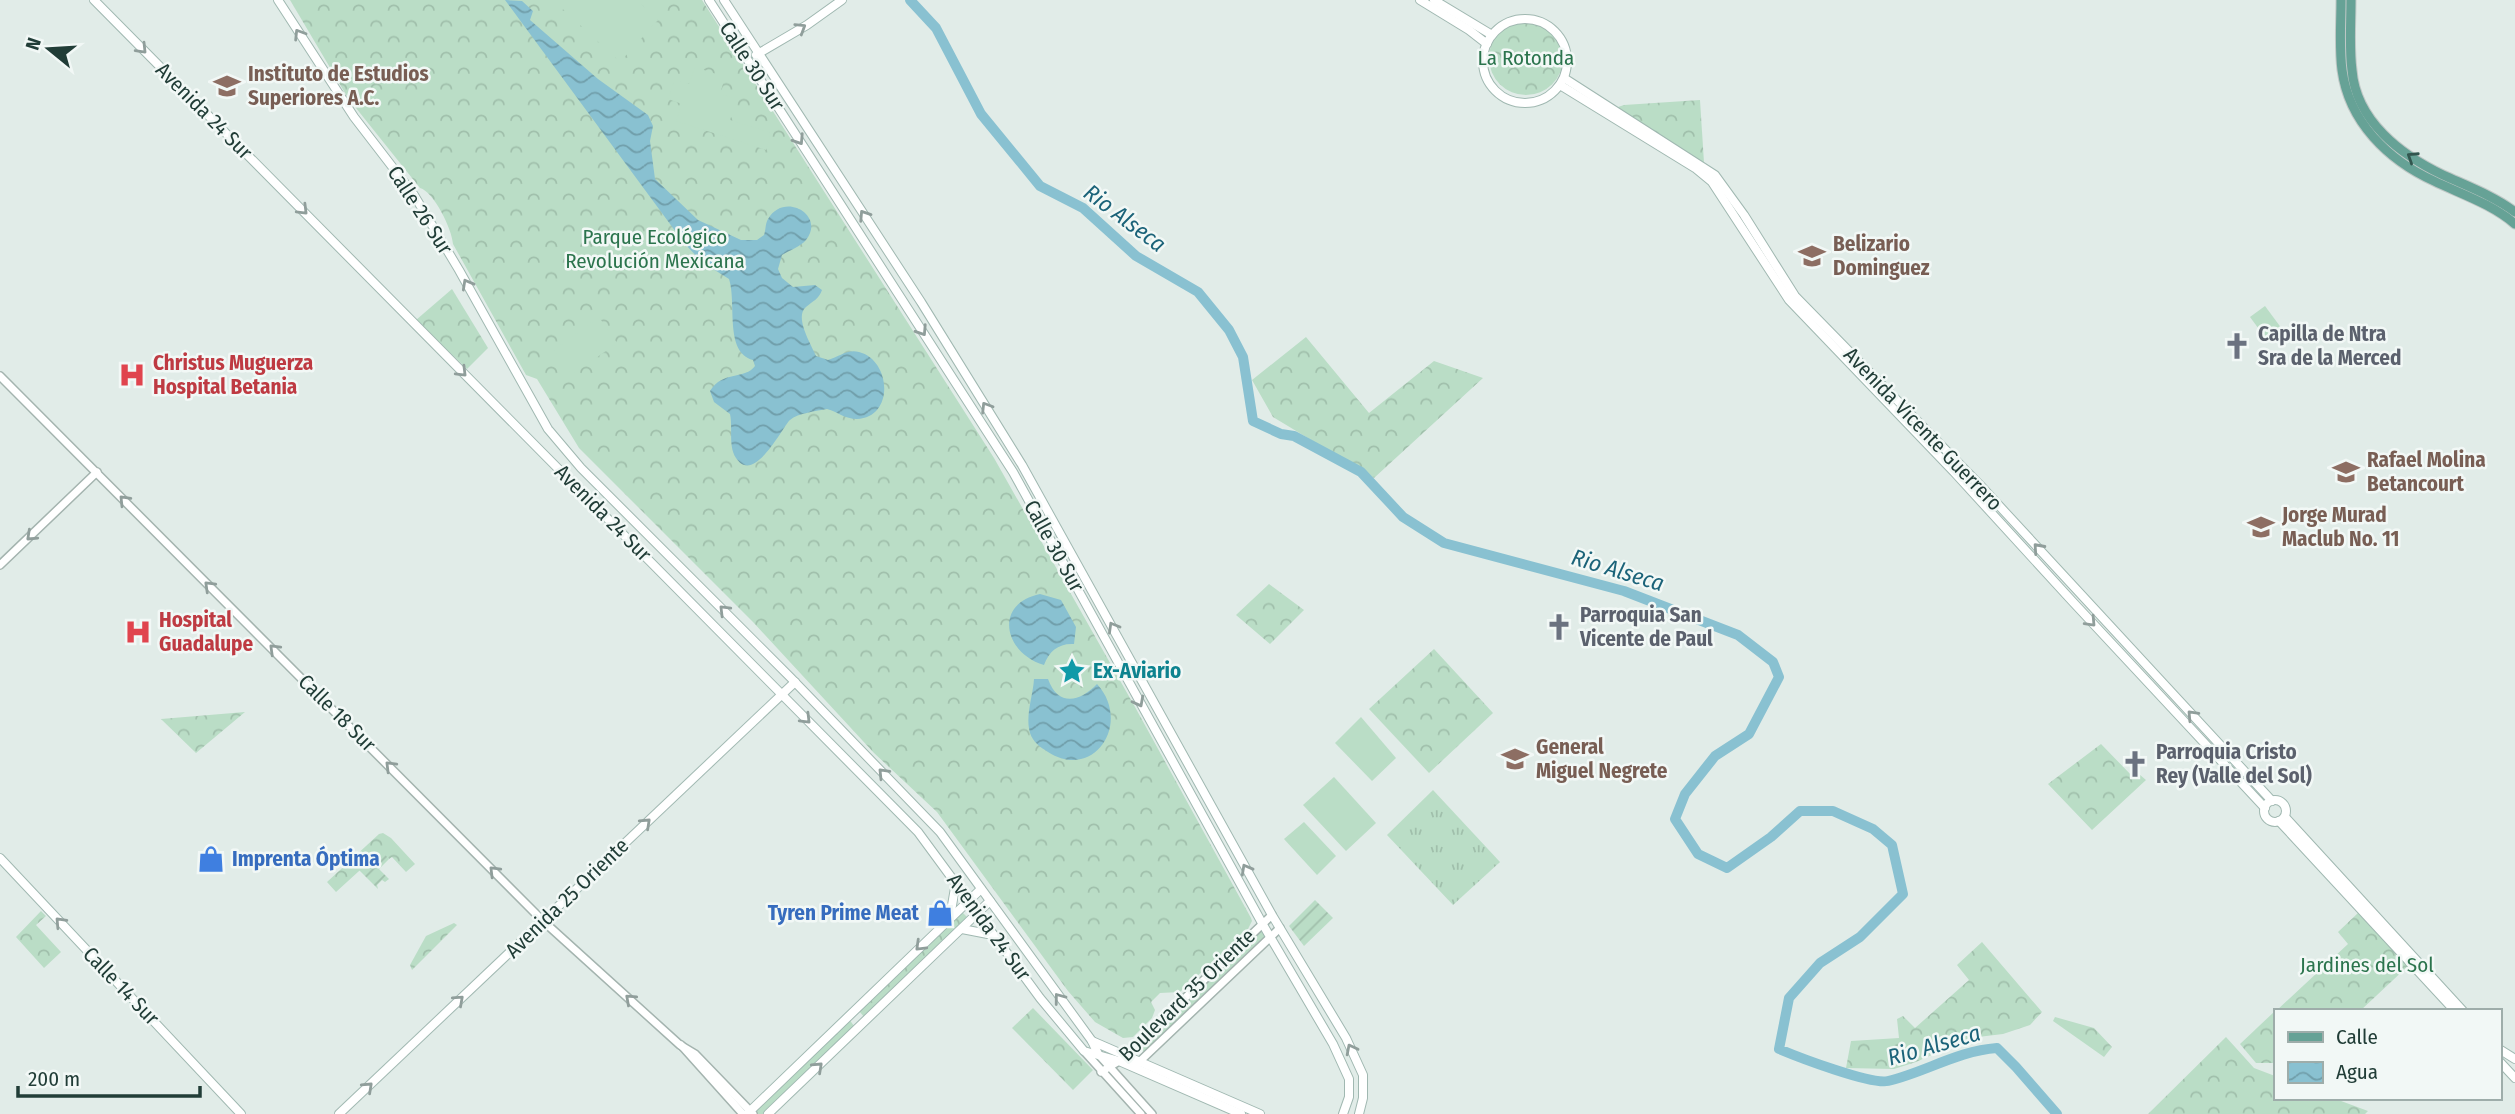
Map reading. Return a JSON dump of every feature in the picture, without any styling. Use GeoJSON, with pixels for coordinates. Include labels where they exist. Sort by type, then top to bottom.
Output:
{"type":"FeatureCollection","features":[{"type":"Feature","properties":{"kind":"main road","name":"Avenida 24 Sur"},"geometry":{"type":"LineString","coordinates":[[94,0],[918,832],[1084,1051]]}},
{"type":"Feature","properties":{"kind":"main road","name":"Calle 26 Sur"},"geometry":{"type":"LineString","coordinates":[[278,0],[354,117],[414,195],[548,429]]}},
{"type":"Feature","properties":{"kind":"main road","name":"Calle 30 Sur"},"geometry":{"type":"LineString","coordinates":[[709,0],[1013,472],[1346,1070],[1350,1087],[1343,1114]]}},
{"type":"Feature","properties":{"kind":"main road","name":"Calle 30 Sur"},"geometry":{"type":"LineString","coordinates":[[724,0],[913,291],[1022,465],[1272,915],[1360,1065],[1364,1087],[1359,1114]]}},
{"type":"Feature","properties":{"kind":"main road"},"geometry":{"type":"LineString","coordinates":[[748,61],[842,0]]}},
{"type":"Feature","properties":{"kind":"main road"},"geometry":{"type":"LineString","coordinates":[[1420,0],[1487,44]]}},
{"type":"Feature","properties":{"kind":"main road"},"geometry":{"type":"LineString","coordinates":[[1434,0],[1492,35]]}},
{"type":"Feature","properties":{"kind":"main road"},"geometry":{"type":"LineString","coordinates":[[2341,0],[2342,73],[2358,119],[2393,156],[2420,175],[2496,210],[2515,224]]}},
{"type":"Feature","properties":{"kind":"main road"},"geometry":{"type":"LineString","coordinates":[[2351,0],[2351,72],[2368,117],[2409,156],[2515,212]]}},
{"type":"Feature","properties":{"kind":"main road"},"geometry":{"type":"LineString","coordinates":[[1533,20],[1543,23],[1559,36],[1564,45],[1567,65],[1562,81],[1552,93],[1533,102],[1522,103],[1502,96],[1486,75],[1484,57],[1492,35],[1514,21],[1533,20]]}},
{"type":"Feature","properties":{"kind":"main road","name":"Avenida Vicente Guerrero"},"geometry":{"type":"LineString","coordinates":[[1562,81],[1695,168],[1712,182],[1789,300],[1928,439],[2214,753],[2269,804]]}},
{"type":"Feature","properties":{"kind":"main road","name":"Avenida 24 Sur"},"geometry":{"type":"LineString","coordinates":[[548,429],[582,468],[931,821],[1092,1041],[1098,1054]]}},
{"type":"Feature","properties":{"kind":"main road","name":"Avenida Vicente Guerrero"},"geometry":{"type":"LineString","coordinates":[[1928,439],[1980,485],[2222,747],[2269,804]]}},
{"type":"Feature","properties":{"kind":"main road","name":"Avenida 25 Oriente"},"geometry":{"type":"LineString","coordinates":[[339,1114],[795,682]]}},
{"type":"Feature","properties":{"kind":"main road"},"geometry":{"type":"LineString","coordinates":[[2214,753],[2222,747]]}},
{"type":"Feature","properties":{"kind":"main road"},"geometry":{"type":"LineString","coordinates":[[2282,819],[2286,810],[2283,803],[2269,804],[2265,814],[2268,819],[2282,819],[2461,1009]]}},
{"type":"Feature","properties":{"kind":"main road"},"geometry":{"type":"LineString","coordinates":[[2282,819],[2453,1009]]}},
{"type":"Feature","properties":{"kind":"main road","name":"Calle 14 Sur"},"geometry":{"type":"LineString","coordinates":[[0,858],[241,1114]]}},
{"type":"Feature","properties":{"kind":"main road"},"geometry":{"type":"LineString","coordinates":[[950,917],[957,882]]}},
{"type":"Feature","properties":{"kind":"main road"},"geometry":{"type":"LineString","coordinates":[[748,1113],[981,888]]}},
{"type":"Feature","properties":{"kind":"main road"},"geometry":{"type":"LineString","coordinates":[[768,1114],[990,901]]}},
{"type":"Feature","properties":{"kind":"main road"},"geometry":{"type":"LineString","coordinates":[[962,929],[995,936]]}},
{"type":"Feature","properties":{"kind":"main road"},"geometry":{"type":"LineString","coordinates":[[1075,1040],[1092,1041],[1122,1058],[1260,1114]]}},
{"type":"Feature","properties":{"kind":"main road"},"geometry":{"type":"LineString","coordinates":[[1084,1051],[1122,1058]]}},
{"type":"Feature","properties":{"kind":"main road"},"geometry":{"type":"LineString","coordinates":[[2501,1063],[2515,1078]]}},
{"type":"Feature","properties":{"kind":"main road"},"geometry":{"type":"LineString","coordinates":[[1137,1064],[1241,1114]]}},
{"type":"Feature","properties":{"kind":"street","name":"Calle 18 Sur"},"geometry":{"type":"LineString","coordinates":[[0,376],[543,921],[682,1048],[695,1054],[748,1113]]}},
{"type":"Feature","properties":{"kind":"street"},"geometry":{"type":"LineString","coordinates":[[0,565],[97,472]]}},
{"type":"Feature","properties":{"kind":"street","name":"Boulevard 35 Oriente"},"geometry":{"type":"LineString","coordinates":[[1101,1072],[1122,1058],[1272,915]]}},
{"type":"Feature","properties":{"kind":"street","name":"Boulevard 35 Oriente"},"geometry":{"type":"LineString","coordinates":[[1137,1064],[1280,928]]}},
{"type":"Feature","properties":{"kind":"street"},"geometry":{"type":"LineString","coordinates":[[1084,1051],[1140,1114]]}},
{"type":"Feature","properties":{"kind":"street"},"geometry":{"type":"LineString","coordinates":[[1098,1054],[1152,1114]]}},
{"type":"Feature","properties":{"kind":"green space","name":"Parque Ecológico Revolución Mexicana"},"geometry":{"type":"Polygon","coordinates":[[[290,0],[702,0],[994,458],[1251,918],[1248,929],[1180,992],[1160,993],[1151,1002],[1155,1010],[1152,1018],[1133,1037],[1123,1038],[1095,1022],[1068,991],[937,812],[874,753],[753,622],[579,448],[537,379],[526,375],[453,244],[446,221],[431,196],[420,188],[348,98],[290,0]]]}},
{"type":"Feature","properties":{"kind":"green space"},"geometry":{"type":"Polygon","coordinates":[[[553,0],[637,0],[658,20],[620,62],[553,0]]]}},
{"type":"Feature","properties":{"kind":"green space","name":"La Rotonda"},"geometry":{"type":"Polygon","coordinates":[[[1526,21],[1540,24],[1552,32],[1560,44],[1563,58],[1560,72],[1552,84],[1540,92],[1526,95],[1512,92],[1500,84],[1492,72],[1489,58],[1492,44],[1500,32],[1512,24],[1526,21]]]}},
{"type":"Feature","properties":{"kind":"green space"},"geometry":{"type":"Polygon","coordinates":[[[695,67],[725,77],[720,94],[737,99],[730,120],[771,133],[766,150],[676,121],[682,104],[668,99],[675,79],[689,84],[695,67]]]}},
{"type":"Feature","properties":{"kind":"green space"},"geometry":{"type":"Polygon","coordinates":[[[1700,100],[1704,163],[1615,108],[1624,105],[1700,100]]]}},
{"type":"Feature","properties":{"kind":"green space"},"geometry":{"type":"Polygon","coordinates":[[[452,289],[488,348],[467,369],[416,320],[452,289]]]}},
{"type":"Feature","properties":{"kind":"green space"},"geometry":{"type":"Polygon","coordinates":[[[2265,306],[2282,329],[2267,340],[2250,317],[2265,306]]]}},
{"type":"Feature","properties":{"kind":"green space"},"geometry":{"type":"Polygon","coordinates":[[[599,317],[617,343],[572,375],[554,350],[599,317]]]}},
{"type":"Feature","properties":{"kind":"green space"},"geometry":{"type":"Polygon","coordinates":[[[1306,337],[1369,413],[1434,361],[1483,378],[1374,478],[1273,417],[1252,380],[1306,337]]]}},
{"type":"Feature","properties":{"kind":"green space"},"geometry":{"type":"Polygon","coordinates":[[[1269,584],[1304,610],[1270,644],[1236,615],[1269,584]]]}},
{"type":"Feature","properties":{"kind":"green space"},"geometry":{"type":"Polygon","coordinates":[[[1434,649],[1493,713],[1429,773],[1369,709],[1434,649]]]}},
{"type":"Feature","properties":{"kind":"green space"},"geometry":{"type":"Polygon","coordinates":[[[245,712],[196,753],[161,719],[245,712]]]}},
{"type":"Feature","properties":{"kind":"green space"},"geometry":{"type":"Polygon","coordinates":[[[1361,717],[1396,758],[1372,781],[1335,743],[1361,717]]]}},
{"type":"Feature","properties":{"kind":"green space"},"geometry":{"type":"Polygon","coordinates":[[[2101,744],[2134,778],[2139,774],[2146,780],[2092,830],[2048,784],[2101,744]]]}},
{"type":"Feature","properties":{"kind":"green space"},"geometry":{"type":"Polygon","coordinates":[[[1334,777],[1376,823],[1346,851],[1303,805],[1334,777]]]}},
{"type":"Feature","properties":{"kind":"green space"},"geometry":{"type":"Polygon","coordinates":[[[1433,790],[1500,862],[1453,905],[1387,835],[1433,790]]]}},
{"type":"Feature","properties":{"kind":"green space"},"geometry":{"type":"Polygon","coordinates":[[[1304,822],[1336,856],[1317,875],[1284,839],[1304,822]]]}},
{"type":"Feature","properties":{"kind":"green space"},"geometry":{"type":"Polygon","coordinates":[[[383,833],[415,864],[406,872],[392,857],[389,859],[381,851],[336,892],[327,882],[383,833]]]}},
{"type":"Feature","properties":{"kind":"green space"},"geometry":{"type":"Polygon","coordinates":[[[381,850],[389,859],[379,869],[389,879],[385,882],[382,880],[377,885],[378,889],[359,870],[381,850]]]}},
{"type":"Feature","properties":{"kind":"green space"},"geometry":{"type":"Polygon","coordinates":[[[1315,900],[1333,918],[1304,946],[1289,926],[1315,900]]]}},
{"type":"Feature","properties":{"kind":"green space"},"geometry":{"type":"Polygon","coordinates":[[[41,911],[46,916],[36,925],[61,952],[44,968],[16,937],[41,911]]]}},
{"type":"Feature","properties":{"kind":"green space"},"geometry":{"type":"Polygon","coordinates":[[[962,912],[969,919],[865,1018],[859,1011],[962,912]]]}},
{"type":"Feature","properties":{"kind":"green space","name":"Jardines del Sol"},"geometry":{"type":"Polygon","coordinates":[[[2358,913],[2408,966],[2362,1009],[2278,1009],[2348,944],[2338,932],[2358,913]]]}},
{"type":"Feature","properties":{"kind":"green space"},"geometry":{"type":"Polygon","coordinates":[[[454,923],[457,925],[412,970],[410,965],[426,936],[454,923]]]}},
{"type":"Feature","properties":{"kind":"green space"},"geometry":{"type":"Polygon","coordinates":[[[1262,929],[1267,934],[1145,1052],[1136,1047],[1262,929]]]}},
{"type":"Feature","properties":{"kind":"green space"},"geometry":{"type":"Polygon","coordinates":[[[1982,942],[2042,1012],[2030,1025],[1956,1044],[1894,1069],[1846,1068],[1851,1041],[1899,1038],[1897,1019],[1903,1016],[1915,1028],[1969,980],[1957,965],[1982,942]]]}},
{"type":"Feature","properties":{"kind":"green space"},"geometry":{"type":"Polygon","coordinates":[[[1033,1008],[1093,1070],[1073,1090],[1012,1028],[1033,1008]]]}},
{"type":"Feature","properties":{"kind":"green space","name":"Jardines del Sol"},"geometry":{"type":"Polygon","coordinates":[[[2274,1012],[2274,1063],[2256,1063],[2240,1044],[2274,1012]]]}},
{"type":"Feature","properties":{"kind":"green space"},"geometry":{"type":"Polygon","coordinates":[[[2055,1017],[2094,1028],[2112,1047],[2104,1057],[2053,1021],[2055,1017]]]}},
{"type":"Feature","properties":{"kind":"green space"},"geometry":{"type":"Polygon","coordinates":[[[849,1019],[854,1026],[764,1114],[755,1114],[752,1111],[849,1019]]]}},
{"type":"Feature","properties":{"kind":"green space"},"geometry":{"type":"Polygon","coordinates":[[[2226,1037],[2254,1068],[2274,1076],[2274,1100],[2338,1100],[2368,1111],[2365,1114],[2148,1114],[2226,1037]]]}},
{"type":"Feature","properties":{"kind":"water"},"geometry":{"type":"Polygon","coordinates":[[[505,0],[522,1],[533,11],[530,20],[598,79],[648,115],[653,126],[650,141],[655,179],[698,220],[741,240],[757,240],[764,235],[767,221],[775,211],[783,207],[792,207],[807,215],[811,222],[811,231],[798,247],[782,255],[778,269],[782,278],[793,287],[815,285],[822,290],[803,311],[802,317],[816,356],[828,360],[855,351],[870,357],[878,366],[884,388],[878,409],[869,416],[857,419],[827,409],[798,416],[790,420],[759,460],[751,465],[743,465],[736,458],[732,448],[730,414],[714,402],[710,391],[721,380],[746,373],[755,366],[753,360],[744,355],[738,347],[735,337],[729,279],[702,262],[684,243],[505,0]]]}},
{"type":"Feature","properties":{"kind":"water"},"geometry":{"type":"Polygon","coordinates":[[[1040,594],[1061,600],[1076,627],[1074,644],[1055,649],[1044,665],[1030,659],[1020,650],[1009,629],[1015,608],[1025,599],[1040,594]]]}},
{"type":"Feature","properties":{"kind":"water"},"geometry":{"type":"Polygon","coordinates":[[[1034,679],[1048,679],[1057,694],[1070,699],[1084,695],[1097,684],[1107,699],[1111,715],[1103,744],[1093,754],[1080,759],[1065,759],[1048,752],[1035,742],[1028,720],[1034,679]]]}},
{"type":"Feature","properties":{"kind":"waterway","name":"Rio Alseca"},"geometry":{"type":"LineString","coordinates":[[910,0],[936,28],[981,114],[1040,186],[1083,208],[1136,256],[1198,292],[1229,330],[1243,357],[1253,421],[1281,434],[1294,436],[1361,472],[1403,517],[1444,543],[1624,591],[1738,635],[1773,662],[1779,677],[1749,734],[1715,756],[1685,794],[1675,819],[1698,854],[1727,868],[1771,837],[1800,811],[1833,811],[1873,829],[1892,845],[1903,894],[1860,937],[1820,963],[1789,998],[1779,1049],[1834,1070],[1866,1079],[1888,1081],[1968,1053],[1997,1048],[2057,1114]]}},
{"type":"Feature","properties":{"kind":"place","name":"Instituto de Estudios Superiores A.C."},"geometry":{"type":"Point","coordinates":[227,86]}},
{"type":"Feature","properties":{"kind":"place","name":"Belizario Dominguez"},"geometry":{"type":"Point","coordinates":[1812,256]}},
{"type":"Feature","properties":{"kind":"place","name":"Capilla de Ntra Sra de la Merced"},"geometry":{"type":"Point","coordinates":[2237,346]}},
{"type":"Feature","properties":{"kind":"place","name":"Christus Muguerza Hospital Betania"},"geometry":{"type":"Point","coordinates":[132,375]}},
{"type":"Feature","properties":{"kind":"place","name":"Rafael Molina Betancourt"},"geometry":{"type":"Point","coordinates":[2346,472]}},
{"type":"Feature","properties":{"kind":"place","name":"Jorge Murad Maclub No. 11"},"geometry":{"type":"Point","coordinates":[2261,527]}},
{"type":"Feature","properties":{"kind":"place","name":"Parroquia San Vicente de Paul"},"geometry":{"type":"Point","coordinates":[1559,627]}},
{"type":"Feature","properties":{"kind":"place","name":"Hospital Guadalupe"},"geometry":{"type":"Point","coordinates":[138,632]}},
{"type":"Feature","properties":{"kind":"place","name":"Ex-Aviario"},"geometry":{"type":"Point","coordinates":[1072,671]}},
{"type":"Feature","properties":{"kind":"place","name":"General Miguel Negrete"},"geometry":{"type":"Point","coordinates":[1515,759]}},
{"type":"Feature","properties":{"kind":"place","name":"Parroquia Cristo Rey (Valle del Sol)"},"geometry":{"type":"Point","coordinates":[2135,764]}},
{"type":"Feature","properties":{"kind":"place","name":"Imprenta Óptima"},"geometry":{"type":"Point","coordinates":[211,859]}},
{"type":"Feature","properties":{"kind":"place","name":"Tyren Prime Meat"},"geometry":{"type":"Point","coordinates":[940,913]}}]}
